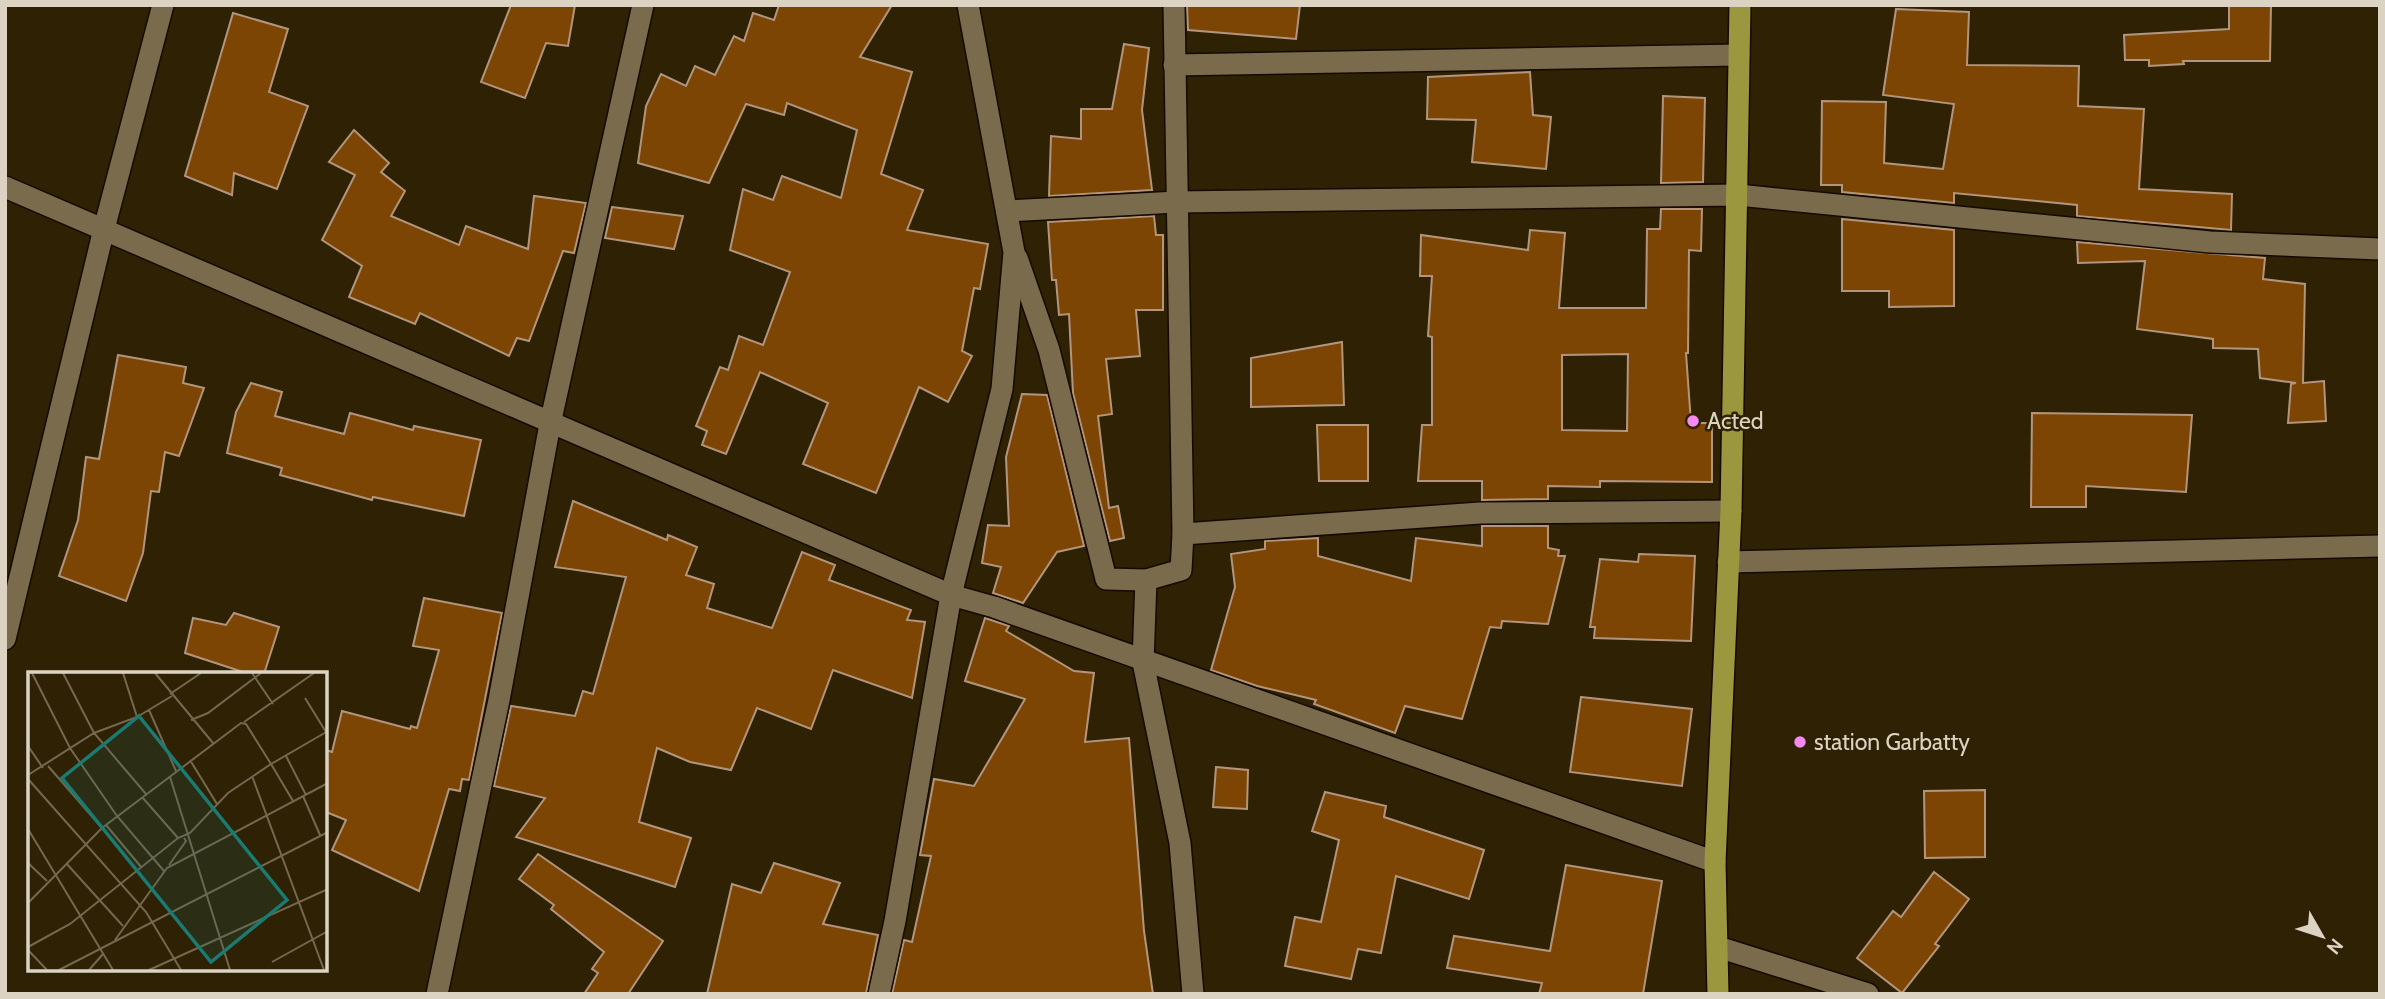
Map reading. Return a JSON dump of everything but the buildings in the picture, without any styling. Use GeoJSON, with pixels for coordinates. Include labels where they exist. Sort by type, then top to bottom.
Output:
{"type":"FeatureCollection","features":[{"type":"Feature","properties":{"kind":"highway"},"geometry":{"type":"LineString","coordinates":[[1718,994],[1715,862],[1731,511],[1740,5]]}},
{"type":"Feature","properties":{"kind":"street"},"geometry":{"type":"LineString","coordinates":[[5,639],[104,229],[163,5]]}},
{"type":"Feature","properties":{"kind":"street"},"geometry":{"type":"LineString","coordinates":[[437,994],[499,700],[550,424],[643,5]]}},
{"type":"Feature","properties":{"kind":"street"},"geometry":{"type":"LineString","coordinates":[[968,5],[1014,252],[1049,350],[1106,579],[1146,580],[1181,570],[1183,534],[1174,5]]}},
{"type":"Feature","properties":{"kind":"street"},"geometry":{"type":"LineString","coordinates":[[1174,65],[1739,55]]}},
{"type":"Feature","properties":{"kind":"street"},"geometry":{"type":"LineString","coordinates":[[5,187],[951,595],[994,607],[1143,662],[1715,862]]}},
{"type":"Feature","properties":{"kind":"street"},"geometry":{"type":"LineString","coordinates":[[1008,211],[1177,202],[1738,195],[2210,242],[2380,249]]}},
{"type":"Feature","properties":{"kind":"street"},"geometry":{"type":"LineString","coordinates":[[879,994],[895,921],[951,595],[1002,389],[1014,252]]}},
{"type":"Feature","properties":{"kind":"street"},"geometry":{"type":"LineString","coordinates":[[1183,534],[1480,513],[1731,511]]}},
{"type":"Feature","properties":{"kind":"street"},"geometry":{"type":"LineString","coordinates":[[1728,562],[2380,547]]}},
{"type":"Feature","properties":{"kind":"street"},"geometry":{"type":"LineString","coordinates":[[1146,580],[1143,662],[1180,843],[1193,994]]}},
{"type":"Feature","properties":{"kind":"street"},"geometry":{"type":"LineString","coordinates":[[1718,947],[1868,994]]}},
{"type":"Feature","properties":{"kind":"place","name":"Acted"},"geometry":{"type":"Point","coordinates":[1693,421]}},
{"type":"Feature","properties":{"kind":"place","name":"station Garbatty"},"geometry":{"type":"Point","coordinates":[1800,742]}}]}
